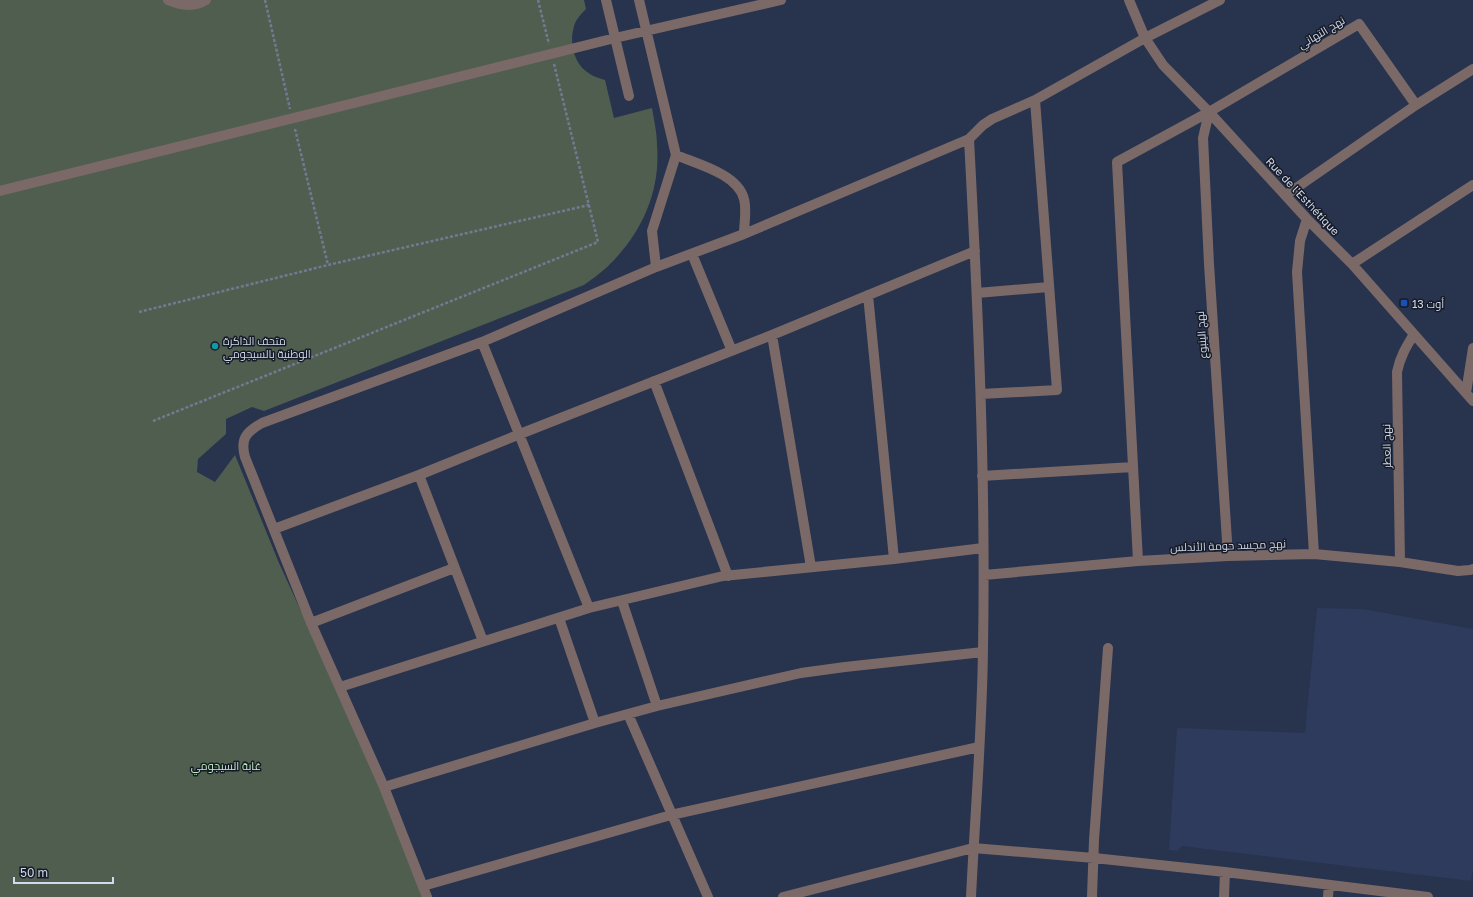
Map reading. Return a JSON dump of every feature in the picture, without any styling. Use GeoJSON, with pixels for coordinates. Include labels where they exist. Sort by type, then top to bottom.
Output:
{"type":"FeatureCollection","features":[{"type":"Feature","properties":{"kind":"street"},"geometry":{"type":"LineString","coordinates":[[168,0],[183,5],[199,4],[206,0]]}},
{"type":"Feature","properties":{"kind":"street"},"geometry":{"type":"LineString","coordinates":[[606,0],[629,96]]}},
{"type":"Feature","properties":{"kind":"street"},"geometry":{"type":"LineString","coordinates":[[639,0],[676,155],[652,231],[656,267]]}},
{"type":"Feature","properties":{"kind":"street"},"geometry":{"type":"LineString","coordinates":[[0,191],[615,38],[781,0]]}},
{"type":"Feature","properties":{"kind":"street","name":"Rue de l'Esthétique"},"geometry":{"type":"LineString","coordinates":[[1129,0],[1145,38],[1162,65],[1209,112],[1307,219],[1352,264],[1469,397]]}},
{"type":"Feature","properties":{"kind":"street"},"geometry":{"type":"LineString","coordinates":[[427,897],[384,787],[311,623],[245,457],[242,447],[246,436],[251,429],[262,423],[482,342],[656,267],[744,234],[969,139],[983,125],[992,119],[1035,100],[1145,38],[1220,0]]}},
{"type":"Feature","properties":{"kind":"street","name":"نهج التهاني"},"geometry":{"type":"LineString","coordinates":[[1209,112],[1359,24],[1416,105]]}},
{"type":"Feature","properties":{"kind":"street"},"geometry":{"type":"LineString","coordinates":[[1286,195],[1416,105],[1473,69]]}},
{"type":"Feature","properties":{"kind":"street"},"geometry":{"type":"LineString","coordinates":[[981,394],[1057,390],[1035,100]]}},
{"type":"Feature","properties":{"kind":"street"},"geometry":{"type":"LineString","coordinates":[[1138,561],[1117,162],[1209,112]]}},
{"type":"Feature","properties":{"kind":"street","name":"نهج الينبوع"},"geometry":{"type":"LineString","coordinates":[[1209,112],[1203,138],[1209,264],[1228,556]]}},
{"type":"Feature","properties":{"kind":"street"},"geometry":{"type":"LineString","coordinates":[[969,139],[981,394],[984,575],[983,652],[971,897]]}},
{"type":"Feature","properties":{"kind":"street"},"geometry":{"type":"LineString","coordinates":[[676,155],[727,177],[740,190],[744,200],[744,234]]}},
{"type":"Feature","properties":{"kind":"street"},"geometry":{"type":"LineString","coordinates":[[1352,264],[1473,185]]}},
{"type":"Feature","properties":{"kind":"street"},"geometry":{"type":"LineString","coordinates":[[1307,219],[1300,241],[1297,272],[1314,554]]}},
{"type":"Feature","properties":{"kind":"street"},"geometry":{"type":"LineString","coordinates":[[274,529],[418,475],[732,351],[975,251]]}},
{"type":"Feature","properties":{"kind":"street"},"geometry":{"type":"LineString","coordinates":[[692,254],[732,351]]}},
{"type":"Feature","properties":{"kind":"street"},"geometry":{"type":"LineString","coordinates":[[977,293],[1049,288]]}},
{"type":"Feature","properties":{"kind":"street"},"geometry":{"type":"LineString","coordinates":[[868,295],[894,559]]}},
{"type":"Feature","properties":{"kind":"street","name":"نهج العطر"},"geometry":{"type":"LineString","coordinates":[[1400,562],[1397,372],[1399,361],[1404,349],[1414,334]]}},
{"type":"Feature","properties":{"kind":"street"},"geometry":{"type":"LineString","coordinates":[[772,335],[811,567]]}},
{"type":"Feature","properties":{"kind":"street"},"geometry":{"type":"LineString","coordinates":[[482,342],[589,608]]}},
{"type":"Feature","properties":{"kind":"street"},"geometry":{"type":"LineString","coordinates":[[1469,397],[1473,348]]}},
{"type":"Feature","properties":{"kind":"street"},"geometry":{"type":"LineString","coordinates":[[654,381],[728,576]]}},
{"type":"Feature","properties":{"kind":"street"},"geometry":{"type":"LineString","coordinates":[[982,476],[1133,467]]}},
{"type":"Feature","properties":{"kind":"street"},"geometry":{"type":"LineString","coordinates":[[418,475],[483,641]]}},
{"type":"Feature","properties":{"kind":"street"},"geometry":{"type":"LineString","coordinates":[[340,687],[589,608],[728,576],[894,559],[983,548]]}},
{"type":"Feature","properties":{"kind":"street","name":"نهج مجسد حومة الأندلس"},"geometry":{"type":"LineString","coordinates":[[984,575],[1138,561],[1228,556],[1314,554],[1400,562],[1458,571],[1473,569]]}},
{"type":"Feature","properties":{"kind":"street"},"geometry":{"type":"LineString","coordinates":[[311,623],[454,568]]}},
{"type":"Feature","properties":{"kind":"street"},"geometry":{"type":"LineString","coordinates":[[622,600],[656,706]]}},
{"type":"Feature","properties":{"kind":"street"},"geometry":{"type":"LineString","coordinates":[[559,618],[595,723]]}},
{"type":"Feature","properties":{"kind":"street"},"geometry":{"type":"LineString","coordinates":[[1092,897],[1094,840],[1108,648]]}},
{"type":"Feature","properties":{"kind":"street"},"geometry":{"type":"LineString","coordinates":[[384,787],[656,706],[801,673],[983,652]]}},
{"type":"Feature","properties":{"kind":"street"},"geometry":{"type":"LineString","coordinates":[[628,714],[708,897]]}},
{"type":"Feature","properties":{"kind":"street"},"geometry":{"type":"LineString","coordinates":[[423,886],[671,815],[979,747]]}},
{"type":"Feature","properties":{"kind":"street"},"geometry":{"type":"LineString","coordinates":[[783,897],[825,892],[973,848],[1094,858],[1225,872],[1428,897]]}},
{"type":"Feature","properties":{"kind":"street"},"geometry":{"type":"LineString","coordinates":[[1224,897],[1225,872]]}},
{"type":"Feature","properties":{"kind":"street"},"geometry":{"type":"LineString","coordinates":[[1328,897],[1329,885]]}},
{"type":"Feature","properties":{"kind":"path"},"geometry":{"type":"LineString","coordinates":[[265,0],[328,265]]}},
{"type":"Feature","properties":{"kind":"path"},"geometry":{"type":"LineString","coordinates":[[153,421],[598,242],[538,0]]}},
{"type":"Feature","properties":{"kind":"path"},"geometry":{"type":"LineString","coordinates":[[139,312],[328,265],[589,205]]}},
{"type":"Feature","properties":{"kind":"shaded area"},"geometry":{"type":"Polygon","coordinates":[[[1317,608],[1363,609],[1473,629],[1473,871],[1471,881],[1182,846],[1177,851],[1169,850],[1177,728],[1305,733],[1317,608]]]}},
{"type":"Feature","properties":{"kind":"green space","name":"متحف الذاكرة الوطنية بالسيجومي"},"geometry":{"type":"Polygon","coordinates":[[[0,0],[584,0],[586,9],[576,21],[572,35],[573,50],[579,64],[584,70],[595,77],[605,80],[614,118],[652,108],[656,136],[657,163],[656,180],[652,197],[638,228],[629,242],[606,268],[595,277],[584,285],[264,411],[252,407],[226,419],[226,434],[198,459],[197,472],[215,482],[235,455],[279,563],[432,897],[0,897],[0,0]]]}},
{"type":"Feature","properties":{"kind":"place","name":"13 أوت"},"geometry":{"type":"Point","coordinates":[1404,303]}},
{"type":"Feature","properties":{"kind":"place","name":"متحف الذاكرة الوطنية بالسيجومي"},"geometry":{"type":"Point","coordinates":[215,346]}},
{"type":"Feature","properties":{"kind":"park label","name":"غابة السيجومي"},"geometry":{"type":"Point","coordinates":[226,765]}}]}
